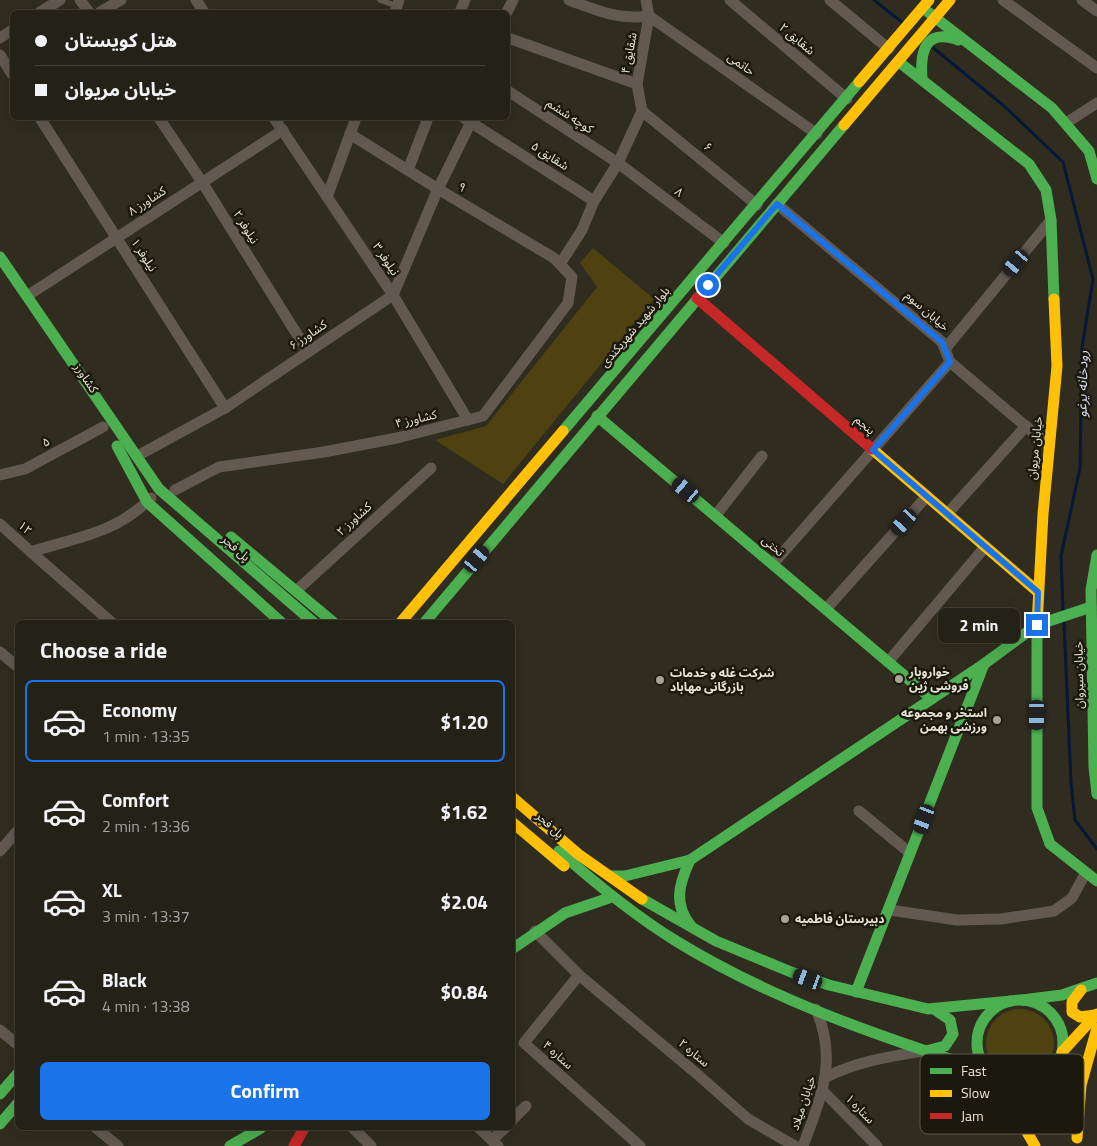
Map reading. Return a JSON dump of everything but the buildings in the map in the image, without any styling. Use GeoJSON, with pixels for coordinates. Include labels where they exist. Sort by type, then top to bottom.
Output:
{"type":"FeatureCollection","features":[{"type":"Feature","properties":{"kind":"main road"},"geometry":{"type":"LineString","coordinates":[[427,620],[696,298],[899,62],[931,23],[944,2]]}},
{"type":"Feature","properties":{"kind":"main road","name":"بلوار شهید شهریکندی"},"geometry":{"type":"LineString","coordinates":[[403,620],[889,50],[920,6]]}},
{"type":"Feature","properties":{"kind":"main road"},"geometry":{"type":"LineString","coordinates":[[920,6],[931,23],[969,45],[1052,108],[1089,151],[1097,179]]}},
{"type":"Feature","properties":{"kind":"main road"},"geometry":{"type":"LineString","coordinates":[[922,78],[922,53],[937,36],[950,36],[969,45]]}},
{"type":"Feature","properties":{"kind":"main road","name":"خیابان مریوان"},"geometry":{"type":"LineString","coordinates":[[899,62],[922,78],[1029,164],[1046,190],[1051,220],[1057,366],[1038,592],[1038,808],[1050,844],[1085,874],[1097,881]]}},
{"type":"Feature","properties":{"kind":"main road"},"geometry":{"type":"LineString","coordinates":[[0,257],[122,444],[139,455],[175,490],[331,620]]}},
{"type":"Feature","properties":{"kind":"main road","name":"کشاورز"},"geometry":{"type":"LineString","coordinates":[[0,274],[103,427],[122,444],[154,495]]}},
{"type":"Feature","properties":{"kind":"main road","name":"پنجم"},"geometry":{"type":"LineString","coordinates":[[696,298],[1038,592]]}},
{"type":"Feature","properties":{"kind":"main road","name":"تختی"},"geometry":{"type":"LineString","coordinates":[[597,416],[932,698]]}},
{"type":"Feature","properties":{"kind":"main road"},"geometry":{"type":"LineString","coordinates":[[154,495],[273,620]]}},
{"type":"Feature","properties":{"kind":"main road"},"geometry":{"type":"LineString","coordinates":[[154,495],[310,620]]}},
{"type":"Feature","properties":{"kind":"main road","name":"پل فجر"},"geometry":{"type":"LineString","coordinates":[[154,495],[298,620]]}},
{"type":"Feature","properties":{"kind":"main road","name":"خیابان سیروان"},"geometry":{"type":"LineString","coordinates":[[1097,555],[1091,607],[1095,646],[1097,794]]}},
{"type":"Feature","properties":{"kind":"main road"},"geometry":{"type":"LineString","coordinates":[[439,620],[463,576]]}},
{"type":"Feature","properties":{"kind":"main road"},"geometry":{"type":"LineString","coordinates":[[515,787],[580,841],[610,876],[625,876],[690,860],[984,664],[1037,625],[1091,607]]}},
{"type":"Feature","properties":{"kind":"main road"},"geometry":{"type":"LineString","coordinates":[[856,992],[890,910],[910,853],[984,664]]}},
{"type":"Feature","properties":{"kind":"main road"},"geometry":{"type":"LineString","coordinates":[[515,800],[629,910]]}},
{"type":"Feature","properties":{"kind":"main road","name":"پل فجر"},"geometry":{"type":"LineString","coordinates":[[515,812],[574,857]]}},
{"type":"Feature","properties":{"kind":"main road"},"geometry":{"type":"LineString","coordinates":[[515,825],[579,879],[688,948],[816,1009],[932,1054]]}},
{"type":"Feature","properties":{"kind":"main road"},"geometry":{"type":"LineString","coordinates":[[574,857],[610,876],[696,931],[761,962],[808,979],[943,1012],[952,1021],[954,1035],[947,1046],[933,1051],[924,1051]]}},
{"type":"Feature","properties":{"kind":"main road"},"geometry":{"type":"LineString","coordinates":[[690,860],[677,893],[678,906],[684,918],[696,931]]}},
{"type":"Feature","properties":{"kind":"main road"},"geometry":{"type":"LineString","coordinates":[[515,947],[535,931],[565,913],[609,898]]}},
{"type":"Feature","properties":{"kind":"main road"},"geometry":{"type":"LineString","coordinates":[[934,1009],[1044,998],[1081,990],[1097,983]]}},
{"type":"Feature","properties":{"kind":"main road"},"geometry":{"type":"LineString","coordinates":[[1081,990],[1071,1001],[1071,1008],[1074,1014],[1083,1018],[1096,1015]]}},
{"type":"Feature","properties":{"kind":"main road"},"geometry":{"type":"LineString","coordinates":[[980,1054],[978,1051],[979,1028],[992,1010],[1016,1000],[1033,1002],[1051,1014],[1062,1033],[1061,1053]]}},
{"type":"Feature","properties":{"kind":"main road"},"geometry":{"type":"LineString","coordinates":[[1061,1053],[1096,1015]]}},
{"type":"Feature","properties":{"kind":"main road"},"geometry":{"type":"LineString","coordinates":[[1084,1074],[1097,1028]]}},
{"type":"Feature","properties":{"kind":"main road"},"geometry":{"type":"LineString","coordinates":[[0,1094],[15,1076]]}},
{"type":"Feature","properties":{"kind":"main road"},"geometry":{"type":"LineString","coordinates":[[0,1124],[15,1107]]}},
{"type":"Feature","properties":{"kind":"main road"},"geometry":{"type":"LineString","coordinates":[[294,1146],[303,1130]]}},
{"type":"Feature","properties":{"kind":"main road"},"geometry":{"type":"LineString","coordinates":[[230,1146],[244,1131]]}},
{"type":"Feature","properties":{"kind":"main road"},"geometry":{"type":"LineString","coordinates":[[1028,1134],[1035,1146]]}},
{"type":"Feature","properties":{"kind":"street"},"geometry":{"type":"LineString","coordinates":[[43,10],[60,0]]}},
{"type":"Feature","properties":{"kind":"street"},"geometry":{"type":"LineString","coordinates":[[104,10],[121,0]]}},
{"type":"Feature","properties":{"kind":"street"},"geometry":{"type":"LineString","coordinates":[[569,0],[616,16],[626,18],[649,16]]}},
{"type":"Feature","properties":{"kind":"street","name":"شقایق ۴"},"geometry":{"type":"LineString","coordinates":[[642,111],[637,84],[649,16],[646,0]]}},
{"type":"Feature","properties":{"kind":"street","name":"شقایق ۲"},"geometry":{"type":"LineString","coordinates":[[730,0],[846,99]]}},
{"type":"Feature","properties":{"kind":"street"},"geometry":{"type":"LineString","coordinates":[[830,0],[889,50]]}},
{"type":"Feature","properties":{"kind":"street"},"geometry":{"type":"LineString","coordinates":[[1003,0],[1097,68]]}},
{"type":"Feature","properties":{"kind":"street"},"geometry":{"type":"LineString","coordinates":[[1082,0],[1097,11]]}},
{"type":"Feature","properties":{"kind":"street","name":"حاتمی"},"geometry":{"type":"LineString","coordinates":[[649,16],[817,134]]}},
{"type":"Feature","properties":{"kind":"street"},"geometry":{"type":"LineString","coordinates":[[510,39],[637,84]]}},
{"type":"Feature","properties":{"kind":"street"},"geometry":{"type":"LineString","coordinates":[[0,55],[7,71]]}},
{"type":"Feature","properties":{"kind":"street","name":"کوچه ششم"},"geometry":{"type":"LineString","coordinates":[[510,92],[618,163]]}},
{"type":"Feature","properties":{"kind":"street"},"geometry":{"type":"LineString","coordinates":[[1066,123],[1097,103]]}},
{"type":"Feature","properties":{"kind":"street"},"geometry":{"type":"LineString","coordinates":[[560,264],[582,230],[594,201],[618,163],[642,111]]}},
{"type":"Feature","properties":{"kind":"street","name":"۶"},"geometry":{"type":"LineString","coordinates":[[642,111],[757,205]]}},
{"type":"Feature","properties":{"kind":"street","name":"نیلوفر ۱"},"geometry":{"type":"LineString","coordinates":[[41,120],[225,408]]}},
{"type":"Feature","properties":{"kind":"street","name":"نیلوفر ۲"},"geometry":{"type":"LineString","coordinates":[[160,120],[202,182],[308,352]]}},
{"type":"Feature","properties":{"kind":"street","name":"نیلوفر ۳"},"geometry":{"type":"LineString","coordinates":[[276,120],[393,295],[468,420]]}},
{"type":"Feature","properties":{"kind":"street"},"geometry":{"type":"LineString","coordinates":[[327,197],[355,120]]}},
{"type":"Feature","properties":{"kind":"street"},"geometry":{"type":"LineString","coordinates":[[408,170],[427,120]]}},
{"type":"Feature","properties":{"kind":"street"},"geometry":{"type":"LineString","coordinates":[[393,295],[470,120]]}},
{"type":"Feature","properties":{"kind":"street","name":"شقایق ۵"},"geometry":{"type":"LineString","coordinates":[[472,120],[594,201]]}},
{"type":"Feature","properties":{"kind":"street","name":"کشاورز ۸"},"geometry":{"type":"LineString","coordinates":[[27,296],[283,130]]}},
{"type":"Feature","properties":{"kind":"street","name":"۹"},"geometry":{"type":"LineString","coordinates":[[350,134],[554,258],[560,264]]}},
{"type":"Feature","properties":{"kind":"street","name":"۸"},"geometry":{"type":"LineString","coordinates":[[618,163],[724,243]]}},
{"type":"Feature","properties":{"kind":"street","name":"خیابان سوم"},"geometry":{"type":"LineString","coordinates":[[777,204],[942,342],[950,362],[1049,446]]}},
{"type":"Feature","properties":{"kind":"street"},"geometry":{"type":"LineString","coordinates":[[945,349],[1051,220]]}},
{"type":"Feature","properties":{"kind":"street","name":"کشاورز ۴"},"geometry":{"type":"LineString","coordinates":[[175,490],[219,468],[324,452],[397,438],[483,416],[568,302],[572,277],[560,264]]}},
{"type":"Feature","properties":{"kind":"street","name":"کشاورز ۶"},"geometry":{"type":"LineString","coordinates":[[139,455],[225,408],[393,295]]}},
{"type":"Feature","properties":{"kind":"street"},"geometry":{"type":"LineString","coordinates":[[773,564],[950,362]]}},
{"type":"Feature","properties":{"kind":"street"},"geometry":{"type":"LineString","coordinates":[[947,514],[1026,426]]}},
{"type":"Feature","properties":{"kind":"street","name":"۵"},"geometry":{"type":"LineString","coordinates":[[0,476],[25,469],[103,427]]}},
{"type":"Feature","properties":{"kind":"street"},"geometry":{"type":"LineString","coordinates":[[716,515],[762,456]]}},
{"type":"Feature","properties":{"kind":"street","name":"کشاورز ۲"},"geometry":{"type":"LineString","coordinates":[[296,592],[431,468]]}},
{"type":"Feature","properties":{"kind":"street"},"geometry":{"type":"LineString","coordinates":[[31,552],[101,532],[130,516],[154,495]]}},
{"type":"Feature","properties":{"kind":"street"},"geometry":{"type":"LineString","coordinates":[[826,609],[927,496]]}},
{"type":"Feature","properties":{"kind":"street","name":"۱۲"},"geometry":{"type":"LineString","coordinates":[[0,524],[109,620]]}},
{"type":"Feature","properties":{"kind":"street"},"geometry":{"type":"LineString","coordinates":[[888,662],[985,547]]}},
{"type":"Feature","properties":{"kind":"street"},"geometry":{"type":"LineString","coordinates":[[0,652],[15,664]]}},
{"type":"Feature","properties":{"kind":"street"},"geometry":{"type":"LineString","coordinates":[[859,812],[910,853]]}},
{"type":"Feature","properties":{"kind":"street"},"geometry":{"type":"LineString","coordinates":[[0,851],[15,834]]}},
{"type":"Feature","properties":{"kind":"street"},"geometry":{"type":"LineString","coordinates":[[890,910],[957,920],[1000,919],[1054,911],[1072,898],[1085,874]]}},
{"type":"Feature","properties":{"kind":"street","name":"ستاره ۲"},"geometry":{"type":"LineString","coordinates":[[535,931],[578,975],[748,1119],[795,1146]]}},
{"type":"Feature","properties":{"kind":"street","name":"ستاره ۴"},"geometry":{"type":"LineString","coordinates":[[578,975],[524,1043],[640,1146]]}},
{"type":"Feature","properties":{"kind":"street","name":"خیابان میلاد"},"geometry":{"type":"LineString","coordinates":[[804,1146],[823,1091],[828,1058],[822,1023],[816,1009]]}},
{"type":"Feature","properties":{"kind":"street"},"geometry":{"type":"LineString","coordinates":[[0,1030],[15,1042]]}},
{"type":"Feature","properties":{"kind":"street"},"geometry":{"type":"LineString","coordinates":[[826,1077],[850,1065],[924,1051]]}},
{"type":"Feature","properties":{"kind":"street","name":"ستاره ۱"},"geometry":{"type":"LineString","coordinates":[[823,1091],[877,1146]]}},
{"type":"Feature","properties":{"kind":"street"},"geometry":{"type":"LineString","coordinates":[[515,1117],[526,1106]]}},
{"type":"Feature","properties":{"kind":"street"},"geometry":{"type":"LineString","coordinates":[[98,1130],[118,1146]]}},
{"type":"Feature","properties":{"kind":"street"},"geometry":{"type":"LineString","coordinates":[[355,1130],[371,1146]]}},
{"type":"Feature","properties":{"kind":"street"},"geometry":{"type":"LineString","coordinates":[[481,1130],[496,1143],[504,1130]]}},
{"type":"Feature","properties":{"kind":"lane"},"geometry":{"type":"LineString","coordinates":[[380,0],[397,6]]}},
{"type":"Feature","properties":{"kind":"shaded area"},"geometry":{"type":"Polygon","coordinates":[[[593,248],[654,299],[503,484],[435,440],[486,426],[597,287],[580,263],[593,248]]]}},
{"type":"Feature","properties":{"kind":"shaded area"},"geometry":{"type":"Polygon","coordinates":[[[1013,1010],[1027,1010],[1039,1015],[1048,1024],[1054,1043],[1052,1054],[988,1054],[987,1050],[987,1036],[992,1024],[1001,1015],[1013,1010]]]}},
{"type":"Feature","properties":{"kind":"waterway","name":"رودخانه یرغو"},"geometry":{"type":"LineString","coordinates":[[874,0],[903,23]]}},
{"type":"Feature","properties":{"kind":"waterway","name":"رودخانه یرغو"},"geometry":{"type":"LineString","coordinates":[[931,46],[1004,106],[1063,162],[1093,279],[1082,347],[1080,468],[1061,556],[1063,611]]}},
{"type":"Feature","properties":{"kind":"waterway","name":"رودخانه یرغو"},"geometry":{"type":"LineString","coordinates":[[1064,622],[1071,783],[1075,820],[1097,849]]}},
{"type":"Feature","properties":{"kind":"traffic: fast"},"geometry":{"type":"LineString","coordinates":[[928,12],[1052,108],[1089,151],[1097,179]]}},
{"type":"Feature","properties":{"kind":"traffic: fast"},"geometry":{"type":"LineString","coordinates":[[922,78],[922,59],[927,45],[938,37],[958,40]]}},
{"type":"Feature","properties":{"kind":"traffic: fast"},"geometry":{"type":"LineString","coordinates":[[899,62],[1029,164],[1046,190],[1051,220],[1054,299]]}},
{"type":"Feature","properties":{"kind":"traffic: fast"},"geometry":{"type":"LineString","coordinates":[[563,431],[859,82]]}},
{"type":"Feature","properties":{"kind":"traffic: fast"},"geometry":{"type":"LineString","coordinates":[[427,620],[844,125]]}},
{"type":"Feature","properties":{"kind":"traffic: fast"},"geometry":{"type":"LineString","coordinates":[[0,257],[159,489],[311,620]]}},
{"type":"Feature","properties":{"kind":"traffic: fast"},"geometry":{"type":"LineString","coordinates":[[597,416],[932,699]]}},
{"type":"Feature","properties":{"kind":"traffic: fast"},"geometry":{"type":"LineString","coordinates":[[117,446],[147,502],[279,620]]}},
{"type":"Feature","properties":{"kind":"traffic: fast"},"geometry":{"type":"LineString","coordinates":[[231,537],[331,620]]}},
{"type":"Feature","properties":{"kind":"traffic: fast"},"geometry":{"type":"LineString","coordinates":[[1097,555],[1091,590],[1094,767],[1097,794]]}},
{"type":"Feature","properties":{"kind":"traffic: fast"},"geometry":{"type":"LineString","coordinates":[[610,876],[625,876],[690,860],[984,664],[1037,625],[1091,607]]}},
{"type":"Feature","properties":{"kind":"traffic: fast"},"geometry":{"type":"LineString","coordinates":[[1037,625],[1037,808],[1050,844],[1097,881]]}},
{"type":"Feature","properties":{"kind":"traffic: fast"},"geometry":{"type":"LineString","coordinates":[[856,992],[984,664]]}},
{"type":"Feature","properties":{"kind":"traffic: fast"},"geometry":{"type":"LineString","coordinates":[[559,851],[645,921],[713,962],[789,999],[935,1054]]}},
{"type":"Feature","properties":{"kind":"traffic: fast"},"geometry":{"type":"LineString","coordinates":[[690,860],[683,877],[680,902],[685,918],[691,926]]}},
{"type":"Feature","properties":{"kind":"traffic: fast"},"geometry":{"type":"LineString","coordinates":[[515,947],[565,913],[609,898]]}},
{"type":"Feature","properties":{"kind":"traffic: fast"},"geometry":{"type":"LineString","coordinates":[[642,899],[716,941],[791,972],[829,985],[928,1009],[1011,1001]]}},
{"type":"Feature","properties":{"kind":"traffic: fast"},"geometry":{"type":"LineString","coordinates":[[1022,1000],[1062,995],[1097,983]]}},
{"type":"Feature","properties":{"kind":"traffic: fast"},"geometry":{"type":"LineString","coordinates":[[979,1054],[978,1035],[985,1019],[996,1008],[1012,1001],[1028,1001],[1044,1008],[1055,1019],[1062,1035],[1063,1043]]}},
{"type":"Feature","properties":{"kind":"traffic: fast"},"geometry":{"type":"LineString","coordinates":[[926,1051],[945,1046],[953,1034],[950,1020],[934,1009]]}},
{"type":"Feature","properties":{"kind":"traffic: fast"},"geometry":{"type":"LineString","coordinates":[[1061,1054],[1063,1043]]}},
{"type":"Feature","properties":{"kind":"traffic: fast"},"geometry":{"type":"LineString","coordinates":[[0,1094],[15,1076]]}},
{"type":"Feature","properties":{"kind":"traffic: fast"},"geometry":{"type":"LineString","coordinates":[[0,1124],[15,1106]]}},
{"type":"Feature","properties":{"kind":"traffic: fast"},"geometry":{"type":"LineString","coordinates":[[230,1146],[258,1130]]}},
{"type":"Feature","properties":{"kind":"traffic: slow"},"geometry":{"type":"LineString","coordinates":[[859,82],[929,0]]}},
{"type":"Feature","properties":{"kind":"traffic: slow"},"geometry":{"type":"LineString","coordinates":[[844,125],[950,0]]}},
{"type":"Feature","properties":{"kind":"traffic: slow"},"geometry":{"type":"LineString","coordinates":[[1037,625],[1043,514],[1057,366],[1054,299]]}},
{"type":"Feature","properties":{"kind":"traffic: slow"},"geometry":{"type":"LineString","coordinates":[[403,620],[563,431]]}},
{"type":"Feature","properties":{"kind":"traffic: slow"},"geometry":{"type":"LineString","coordinates":[[872,449],[1038,592]]}},
{"type":"Feature","properties":{"kind":"traffic: slow"},"geometry":{"type":"LineString","coordinates":[[515,800],[578,854],[642,899]]}},
{"type":"Feature","properties":{"kind":"traffic: slow"},"geometry":{"type":"LineString","coordinates":[[515,825],[564,866]]}},
{"type":"Feature","properties":{"kind":"traffic: slow"},"geometry":{"type":"LineString","coordinates":[[1081,990],[1072,1002],[1072,1012],[1080,1017],[1095,1015]]}},
{"type":"Feature","properties":{"kind":"traffic: slow"},"geometry":{"type":"LineString","coordinates":[[1062,1052],[1097,1014]]}},
{"type":"Feature","properties":{"kind":"traffic: slow"},"geometry":{"type":"LineString","coordinates":[[1084,1074],[1097,1028]]}},
{"type":"Feature","properties":{"kind":"traffic: slow"},"geometry":{"type":"LineString","coordinates":[[1028,1134],[1035,1146]]}},
{"type":"Feature","properties":{"kind":"traffic: slow"},"geometry":{"type":"LineString","coordinates":[[1077,1134],[1077,1138]]}},
{"type":"Feature","properties":{"kind":"traffic: jam"},"geometry":{"type":"LineString","coordinates":[[697,298],[872,449]]}},
{"type":"Feature","properties":{"kind":"traffic: jam"},"geometry":{"type":"LineString","coordinates":[[294,1146],[303,1130]]}},
{"type":"Feature","properties":{"kind":"place","name":"خواروبار فروشی ژین"},"geometry":{"type":"Point","coordinates":[899,679]}},
{"type":"Feature","properties":{"kind":"place","name":"شرکت غله و خدمات بازرگانی مهاباد"},"geometry":{"type":"Point","coordinates":[660,680]}},
{"type":"Feature","properties":{"kind":"place","name":"استخر و مجموعه ورزشی بهمن"},"geometry":{"type":"Point","coordinates":[997,720]}},
{"type":"Feature","properties":{"kind":"place","name":"دبیرستان فاطمیه"},"geometry":{"type":"Point","coordinates":[785,919]}},
{"type":"Feature","properties":{"kind":"route"},"geometry":{"type":"LineString","coordinates":[[708,285],[777,204],[942,342],[950,362],[873,450],[1038,592],[1037,625]]}}]}
